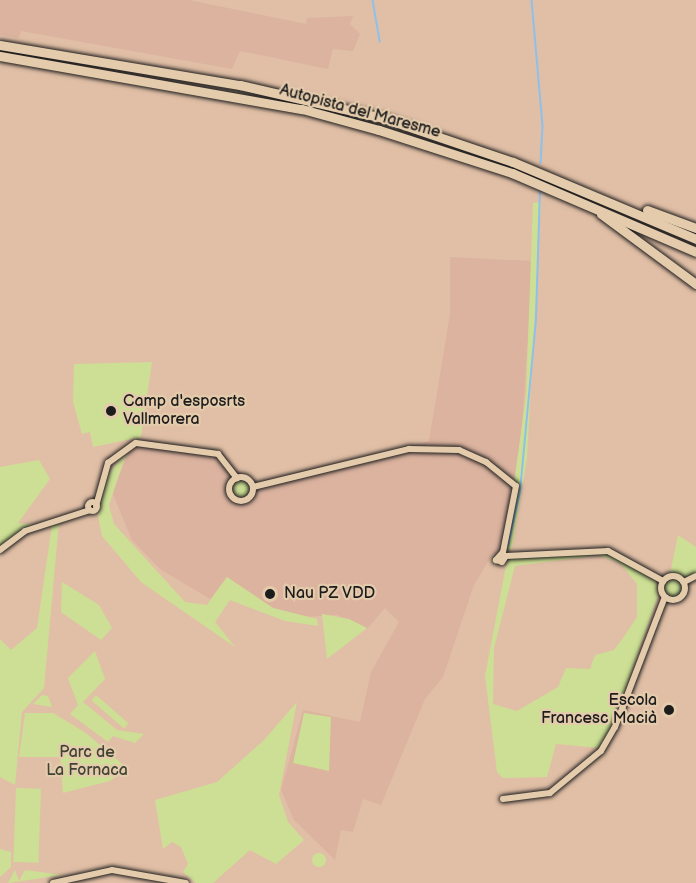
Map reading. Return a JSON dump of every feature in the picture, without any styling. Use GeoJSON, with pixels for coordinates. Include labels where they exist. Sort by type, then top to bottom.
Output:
{"type":"FeatureCollection","features":[{"type":"Feature","properties":{"kind":"highway","name":"Autopista del Maresme"},"geometry":{"type":"LineString","coordinates":[[0,45],[314,100],[448,138],[613,201],[696,239]]}},
{"type":"Feature","properties":{"kind":"highway","name":"Autopista del Maresme"},"geometry":{"type":"LineString","coordinates":[[0,56],[302,109],[446,150],[565,194],[696,252]]}},
{"type":"Feature","properties":{"kind":"highway"},"geometry":{"type":"LineString","coordinates":[[565,194],[651,246],[696,284]]}},
{"type":"Feature","properties":{"kind":"highway"},"geometry":{"type":"LineString","coordinates":[[613,201],[696,228]]}},
{"type":"Feature","properties":{"kind":"street"},"geometry":{"type":"LineString","coordinates":[[0,550],[25,531],[89,506],[108,463],[136,443],[218,454],[237,478],[248,479],[253,488]]}},
{"type":"Feature","properties":{"kind":"street"},"geometry":{"type":"LineString","coordinates":[[237,478],[230,487],[236,500],[247,499],[253,488],[433,447],[476,457],[516,486],[505,554],[608,551],[663,581]]}},
{"type":"Feature","properties":{"kind":"street"},"geometry":{"type":"LineString","coordinates":[[663,581],[674,576],[684,582]]}},
{"type":"Feature","properties":{"kind":"street"},"geometry":{"type":"LineString","coordinates":[[684,582],[696,576]]}},
{"type":"Feature","properties":{"kind":"street"},"geometry":{"type":"LineString","coordinates":[[503,799],[541,797],[556,789],[597,755],[615,728],[665,597],[663,581]]}},
{"type":"Feature","properties":{"kind":"street"},"geometry":{"type":"LineString","coordinates":[[665,597],[682,596],[684,582]]}},
{"type":"Feature","properties":{"kind":"street"},"geometry":{"type":"LineString","coordinates":[[52,883],[112,870],[186,883]]}},
{"type":"Feature","properties":{"kind":"shaded area"},"geometry":{"type":"Polygon","coordinates":[[[0,0],[189,0],[306,24],[307,18],[353,16],[350,24],[360,34],[353,51],[333,49],[328,69],[240,51],[232,69],[21,31],[19,38],[0,35],[0,0]]]}},
{"type":"Feature","properties":{"kind":"shaded area"},"geometry":{"type":"Polygon","coordinates":[[[450,257],[533,261],[518,488],[505,550],[492,555],[474,585],[443,677],[425,699],[381,805],[363,799],[353,832],[341,830],[335,860],[294,820],[281,790],[303,710],[360,722],[371,672],[399,622],[385,608],[367,629],[337,615],[300,617],[273,608],[227,577],[210,599],[160,569],[132,540],[112,492],[130,450],[143,439],[221,451],[240,472],[258,481],[429,441],[450,314],[450,257]]]}},
{"type":"Feature","properties":{"kind":"green space"},"geometry":{"type":"Polygon","coordinates":[[[541,202],[527,458],[512,549],[505,550],[526,395],[533,203],[541,202]]]}},
{"type":"Feature","properties":{"kind":"green space","name":"Camp d'esposrts Vallmorera"},"geometry":{"type":"Polygon","coordinates":[[[152,362],[141,437],[93,447],[90,432],[82,434],[73,402],[74,364],[152,362]]]}},
{"type":"Feature","properties":{"kind":"green space"},"geometry":{"type":"Polygon","coordinates":[[[127,451],[109,505],[114,524],[185,602],[207,605],[227,577],[273,608],[317,619],[318,626],[285,621],[230,600],[215,622],[235,647],[141,582],[102,536],[98,516],[106,477],[127,451]]]}},
{"type":"Feature","properties":{"kind":"green space"},"geometry":{"type":"Polygon","coordinates":[[[39,460],[50,479],[18,523],[34,525],[0,546],[0,467],[39,460]]]}},
{"type":"Feature","properties":{"kind":"green space"},"geometry":{"type":"Polygon","coordinates":[[[238,481],[244,481],[249,489],[247,495],[238,497],[233,492],[233,486],[238,481]]]}},
{"type":"Feature","properties":{"kind":"green space"},"geometry":{"type":"Polygon","coordinates":[[[59,522],[44,688],[22,712],[15,785],[0,777],[0,639],[11,650],[37,628],[52,525],[59,522]]]}},
{"type":"Feature","properties":{"kind":"green space"},"geometry":{"type":"Polygon","coordinates":[[[678,535],[696,547],[696,573],[685,578],[670,574],[678,535]]]}},
{"type":"Feature","properties":{"kind":"green space"},"geometry":{"type":"Polygon","coordinates":[[[599,553],[624,561],[656,582],[658,596],[612,727],[600,748],[556,744],[547,777],[503,778],[497,772],[485,676],[506,566],[511,558],[599,553]],[[599,555],[515,566],[494,648],[493,704],[517,711],[558,687],[566,668],[590,669],[595,655],[614,650],[637,617],[637,584],[620,563],[599,555]]]}},
{"type":"Feature","properties":{"kind":"green space"},"geometry":{"type":"Polygon","coordinates":[[[673,579],[679,582],[682,588],[679,594],[673,597],[667,594],[664,588],[667,582],[673,579]]]}},
{"type":"Feature","properties":{"kind":"green space"},"geometry":{"type":"Polygon","coordinates":[[[62,582],[99,605],[112,628],[101,640],[61,612],[62,582]]]}},
{"type":"Feature","properties":{"kind":"green space"},"geometry":{"type":"Polygon","coordinates":[[[322,614],[349,619],[367,628],[327,659],[322,614]]]}},
{"type":"Feature","properties":{"kind":"green space"},"geometry":{"type":"Polygon","coordinates":[[[95,651],[105,679],[83,702],[117,730],[144,734],[135,743],[113,736],[108,742],[70,714],[78,705],[68,678],[95,651]]]}},
{"type":"Feature","properties":{"kind":"green space"},"geometry":{"type":"Polygon","coordinates":[[[42,695],[48,696],[52,707],[33,704],[42,695]]]}},
{"type":"Feature","properties":{"kind":"green space"},"geometry":{"type":"Polygon","coordinates":[[[96,695],[128,723],[124,728],[91,700],[96,695]]]}},
{"type":"Feature","properties":{"kind":"green space"},"geometry":{"type":"Polygon","coordinates":[[[297,702],[279,795],[288,822],[304,840],[276,864],[250,850],[213,883],[196,883],[183,872],[188,864],[181,847],[172,842],[163,849],[155,800],[217,782],[264,740],[297,702]]]}},
{"type":"Feature","properties":{"kind":"green space","name":"Parc de La Fornaca"},"geometry":{"type":"Polygon","coordinates":[[[25,713],[53,713],[86,733],[122,764],[122,772],[110,781],[63,793],[60,757],[19,757],[25,713]]]}},
{"type":"Feature","properties":{"kind":"green space"},"geometry":{"type":"Polygon","coordinates":[[[304,713],[331,717],[329,771],[293,763],[304,713]]]}},
{"type":"Feature","properties":{"kind":"green space"},"geometry":{"type":"Polygon","coordinates":[[[16,788],[41,789],[38,863],[13,862],[16,788]]]}},
{"type":"Feature","properties":{"kind":"green space"},"geometry":{"type":"Polygon","coordinates":[[[0,849],[11,852],[11,867],[0,877],[0,849]]]}},
{"type":"Feature","properties":{"kind":"green space"},"geometry":{"type":"Polygon","coordinates":[[[319,853],[324,855],[326,860],[324,865],[319,867],[314,865],[312,860],[314,855],[319,853]]]}},
{"type":"Feature","properties":{"kind":"green space"},"geometry":{"type":"Polygon","coordinates":[[[15,870],[19,881],[25,870],[62,875],[8,883],[15,870]]]}},
{"type":"Feature","properties":{"kind":"waterway"},"geometry":{"type":"LineString","coordinates":[[373,0],[380,41]]}},
{"type":"Feature","properties":{"kind":"waterway"},"geometry":{"type":"LineString","coordinates":[[532,0],[543,126],[541,163]]}},
{"type":"Feature","properties":{"kind":"waterway"},"geometry":{"type":"LineString","coordinates":[[508,546],[520,492],[536,318],[540,191]]}},
{"type":"Feature","properties":{"kind":"place","name":"Camp d'esposrts Vallmorera"},"geometry":{"type":"Point","coordinates":[111,411]}},
{"type":"Feature","properties":{"kind":"place","name":"Nau PZ VDD"},"geometry":{"type":"Point","coordinates":[270,594]}},
{"type":"Feature","properties":{"kind":"place","name":"Escola Francesc Macià"},"geometry":{"type":"Point","coordinates":[669,710]}}]}
